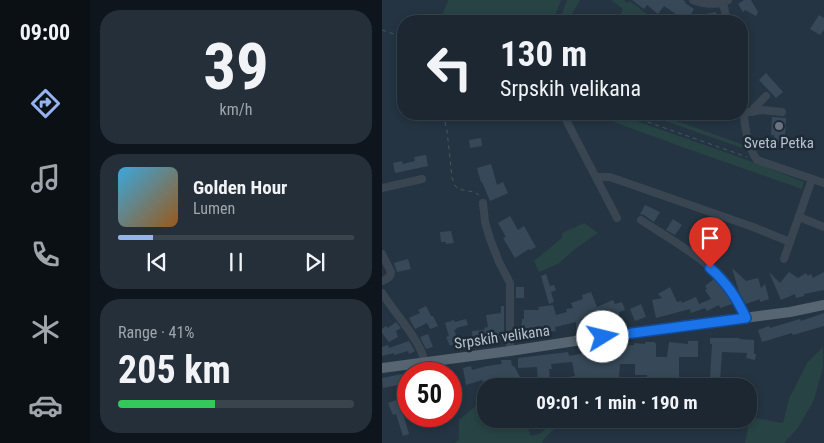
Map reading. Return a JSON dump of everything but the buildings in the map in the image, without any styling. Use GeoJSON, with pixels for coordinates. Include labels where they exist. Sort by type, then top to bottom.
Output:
{"type":"FeatureCollection","features":[{"type":"Feature","properties":{"kind":"main road","name":"Srpskih velikana"},"geometry":{"type":"LineString","coordinates":[[425,362],[510,352],[621,334],[790,312],[824,305]]}},
{"type":"Feature","properties":{"kind":"main road","name":"Srpskih velikana"},"geometry":{"type":"LineString","coordinates":[[382,368],[397,366]]}},
{"type":"Feature","properties":{"kind":"street"},"geometry":{"type":"LineString","coordinates":[[694,0],[710,4],[725,1],[726,15]]}},
{"type":"Feature","properties":{"kind":"street"},"geometry":{"type":"LineString","coordinates":[[752,112],[766,96]]}},
{"type":"Feature","properties":{"kind":"street"},"geometry":{"type":"LineString","coordinates":[[748,112],[762,110],[782,112]]}},
{"type":"Feature","properties":{"kind":"street"},"geometry":{"type":"LineString","coordinates":[[566,120],[617,218]]}},
{"type":"Feature","properties":{"kind":"street"},"geometry":{"type":"LineString","coordinates":[[745,120],[752,154],[756,160],[824,183]]}},
{"type":"Feature","properties":{"kind":"street"},"geometry":{"type":"LineString","coordinates":[[596,177],[610,177],[790,242]]}},
{"type":"Feature","properties":{"kind":"street"},"geometry":{"type":"LineString","coordinates":[[382,188],[422,179]]}},
{"type":"Feature","properties":{"kind":"street"},"geometry":{"type":"LineString","coordinates":[[784,259],[812,179]]}},
{"type":"Feature","properties":{"kind":"street"},"geometry":{"type":"LineString","coordinates":[[483,203],[485,222],[490,239],[499,262],[510,282],[510,352]]}},
{"type":"Feature","properties":{"kind":"street"},"geometry":{"type":"LineString","coordinates":[[799,216],[824,227]]}},
{"type":"Feature","properties":{"kind":"street"},"geometry":{"type":"LineString","coordinates":[[641,220],[695,256],[720,277],[736,297],[746,318]]}},
{"type":"Feature","properties":{"kind":"street"},"geometry":{"type":"LineString","coordinates":[[382,254],[391,272],[390,276],[382,281]]}},
{"type":"Feature","properties":{"kind":"street"},"geometry":{"type":"LineString","coordinates":[[382,294],[415,339],[422,351],[425,362]]}},
{"type":"Feature","properties":{"kind":"path"},"geometry":{"type":"LineString","coordinates":[[382,30],[397,36]]}},
{"type":"Feature","properties":{"kind":"path"},"geometry":{"type":"LineString","coordinates":[[444,120],[454,184],[458,189],[478,194],[483,203]]}},
{"type":"Feature","properties":{"kind":"path"},"geometry":{"type":"LineString","coordinates":[[642,120],[756,160]]}},
{"type":"Feature","properties":{"kind":"green space"},"geometry":{"type":"Polygon","coordinates":[[[448,0],[561,0],[555,15],[442,15],[448,0]]]}},
{"type":"Feature","properties":{"kind":"green space"},"geometry":{"type":"Polygon","coordinates":[[[567,0],[580,0],[571,15],[561,15],[567,0]]]}},
{"type":"Feature","properties":{"kind":"green space"},"geometry":{"type":"Polygon","coordinates":[[[611,0],[624,0],[627,3],[630,1],[648,15],[624,15],[621,13],[623,9],[611,0]]]}},
{"type":"Feature","properties":{"kind":"green space"},"geometry":{"type":"Polygon","coordinates":[[[608,120],[633,120],[739,157],[804,182],[802,189],[608,120]]]}},
{"type":"Feature","properties":{"kind":"green space"},"geometry":{"type":"Polygon","coordinates":[[[662,120],[674,120],[747,146],[748,150],[662,120]]]}},
{"type":"Feature","properties":{"kind":"green space"},"geometry":{"type":"Polygon","coordinates":[[[584,223],[598,233],[558,264],[539,272],[534,261],[562,238],[562,233],[584,223]]]}},
{"type":"Feature","properties":{"kind":"green space"},"geometry":{"type":"Polygon","coordinates":[[[823,347],[823,367],[814,400],[798,428],[784,443],[745,443],[748,428],[757,428],[757,418],[783,423],[789,399],[807,363],[823,347]]]}},
{"type":"Feature","properties":{"kind":"green space"},"geometry":{"type":"Polygon","coordinates":[[[477,405],[477,428],[528,428],[531,436],[541,433],[546,428],[555,428],[542,443],[454,443],[459,439],[459,427],[462,427],[462,417],[477,405]]]}},
{"type":"Feature","properties":{"kind":"place","name":"Sveta Petka"},"geometry":{"type":"Point","coordinates":[779,126]}},
{"type":"Feature","properties":{"kind":"route"},"geometry":{"type":"LineString","coordinates":[[603,337],[746,318],[736,297],[710,268]]}}]}
